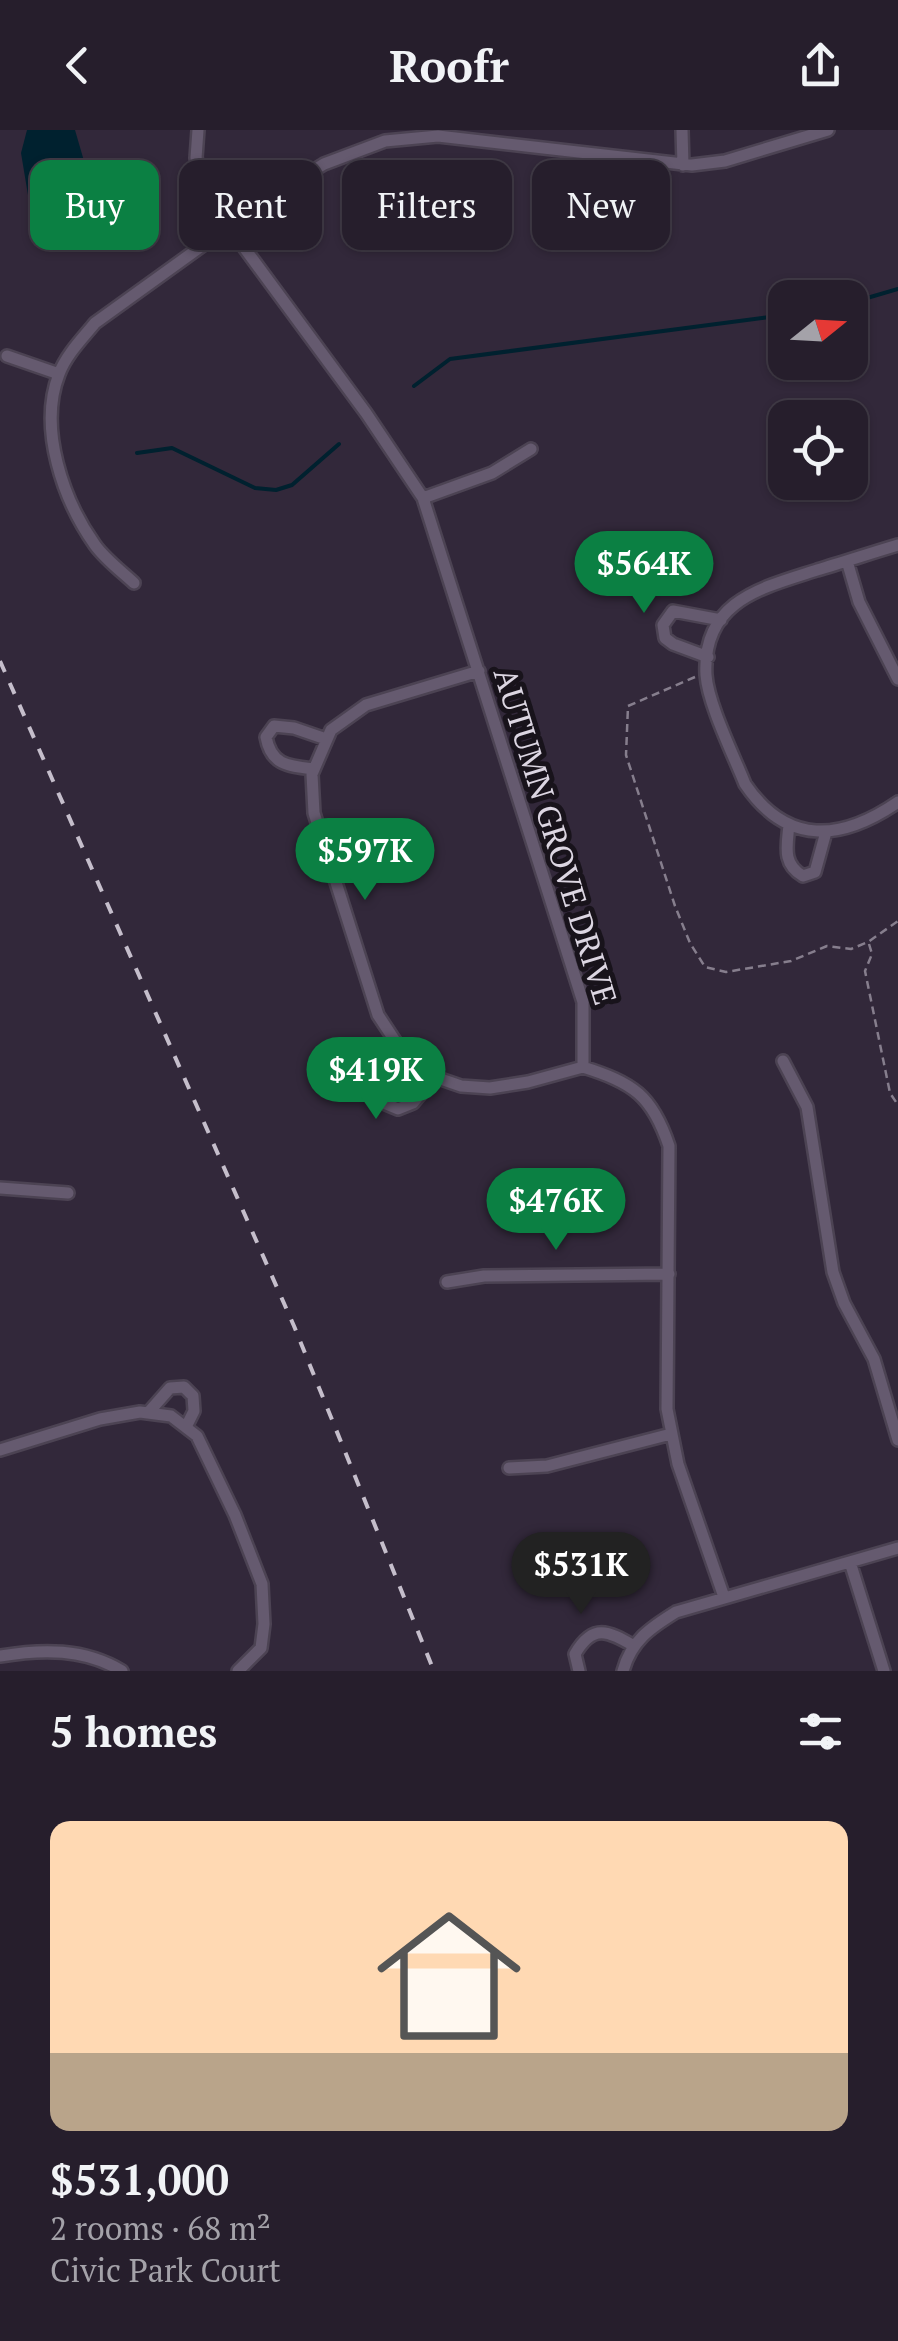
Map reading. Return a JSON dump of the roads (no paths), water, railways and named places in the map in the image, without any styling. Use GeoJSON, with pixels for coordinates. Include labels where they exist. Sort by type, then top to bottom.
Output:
{"type":"FeatureCollection","features":[{"type":"Feature","properties":{"kind":"street","name":"AUTUMN GROVE DRIVE"},"geometry":{"type":"LineString","coordinates":[[197,160],[198,130]]}},
{"type":"Feature","properties":{"kind":"street"},"geometry":{"type":"LineString","coordinates":[[682,130],[682,166]]}},
{"type":"Feature","properties":{"kind":"street"},"geometry":{"type":"LineString","coordinates":[[322,165],[364,147],[406,137],[493,136],[682,166],[725,161],[828,130]]}},
{"type":"Feature","properties":{"kind":"street"},"geometry":{"type":"LineString","coordinates":[[134,584],[95,545],[58,470],[50,428],[59,374],[95,323],[196,250]]}},
{"type":"Feature","properties":{"kind":"street","name":"AUTUMN GROVE DRIVE"},"geometry":{"type":"LineString","coordinates":[[245,250],[366,413],[423,498],[583,1002],[583,1067]]}},
{"type":"Feature","properties":{"kind":"street"},"geometry":{"type":"LineString","coordinates":[[6,356],[59,374]]}},
{"type":"Feature","properties":{"kind":"street"},"geometry":{"type":"LineString","coordinates":[[423,498],[492,473],[531,448]]}},
{"type":"Feature","properties":{"kind":"street"},"geometry":{"type":"LineString","coordinates":[[898,545],[767,584],[746,595],[713,634],[706,674],[744,784],[767,811],[789,825],[826,832],[852,827],[898,802]]}},
{"type":"Feature","properties":{"kind":"street"},"geometry":{"type":"LineString","coordinates":[[847,561],[859,602],[898,679]]}},
{"type":"Feature","properties":{"kind":"street"},"geometry":{"type":"LineString","coordinates":[[708,657],[665,638],[666,616],[673,610],[722,620]]}},
{"type":"Feature","properties":{"kind":"street"},"geometry":{"type":"LineString","coordinates":[[479,671],[366,705],[331,730],[314,768],[314,813],[378,1015],[403,1053],[435,1077],[462,1086],[490,1088],[583,1067],[631,1086],[660,1117],[670,1146],[670,1434],[724,1597]]}},
{"type":"Feature","properties":{"kind":"street"},"geometry":{"type":"LineString","coordinates":[[314,768],[278,760],[269,752],[266,737],[274,726],[326,739]]}},
{"type":"Feature","properties":{"kind":"street"},"geometry":{"type":"LineString","coordinates":[[789,825],[787,860],[792,870],[803,876],[815,872],[826,832]]}},
{"type":"Feature","properties":{"kind":"street"},"geometry":{"type":"LineString","coordinates":[[403,1053],[382,1090],[386,1104],[398,1109],[413,1103],[435,1077]]}},
{"type":"Feature","properties":{"kind":"street"},"geometry":{"type":"LineString","coordinates":[[783,1060],[807,1107],[833,1272],[844,1303],[874,1359],[898,1440]]}},
{"type":"Feature","properties":{"kind":"street"},"geometry":{"type":"LineString","coordinates":[[0,1188],[68,1194]]}},
{"type":"Feature","properties":{"kind":"street"},"geometry":{"type":"LineString","coordinates":[[447,1282],[521,1274],[668,1274]]}},
{"type":"Feature","properties":{"kind":"street"},"geometry":{"type":"LineString","coordinates":[[148,1412],[170,1388],[184,1387],[193,1396],[194,1412],[186,1427]]}},
{"type":"Feature","properties":{"kind":"street"},"geometry":{"type":"LineString","coordinates":[[0,1450],[100,1418],[148,1412],[172,1416],[197,1436],[262,1584],[264,1624],[260,1648],[238,1671]]}},
{"type":"Feature","properties":{"kind":"street"},"geometry":{"type":"LineString","coordinates":[[510,1468],[546,1466],[670,1434]]}},
{"type":"Feature","properties":{"kind":"street"},"geometry":{"type":"LineString","coordinates":[[623,1671],[645,1631],[676,1612],[898,1548]]}},
{"type":"Feature","properties":{"kind":"street"},"geometry":{"type":"LineString","coordinates":[[850,1562],[884,1671]]}},
{"type":"Feature","properties":{"kind":"street"},"geometry":{"type":"LineString","coordinates":[[579,1671],[575,1654],[583,1640],[597,1632],[610,1632],[634,1646]]}},
{"type":"Feature","properties":{"kind":"street"},"geometry":{"type":"LineString","coordinates":[[0,1656],[38,1649],[78,1654],[122,1671]]}},
{"type":"Feature","properties":{"kind":"water"},"geometry":{"type":"Polygon","coordinates":[[[27,130],[75,130],[84,160],[30,160],[30,196],[21,153],[27,130]]]}},
{"type":"Feature","properties":{"kind":"waterway"},"geometry":{"type":"LineString","coordinates":[[868,298],[898,289]]}},
{"type":"Feature","properties":{"kind":"waterway"},"geometry":{"type":"LineString","coordinates":[[414,386],[450,359],[768,317]]}},
{"type":"Feature","properties":{"kind":"waterway"},"geometry":{"type":"LineString","coordinates":[[137,453],[172,448],[255,488],[276,490],[292,485],[339,444]]}},
{"type":"Feature","properties":{"kind":"railway"},"geometry":{"type":"LineString","coordinates":[[0,661],[294,1326],[434,1671]]}}]}
